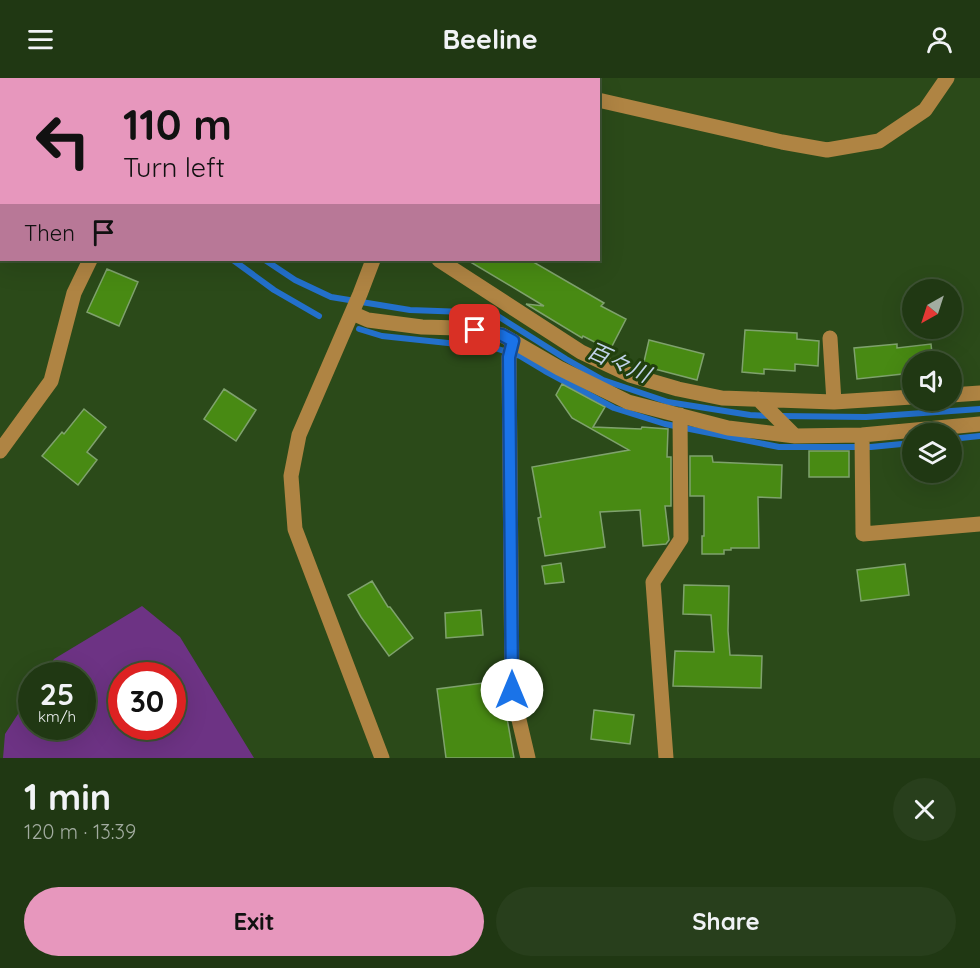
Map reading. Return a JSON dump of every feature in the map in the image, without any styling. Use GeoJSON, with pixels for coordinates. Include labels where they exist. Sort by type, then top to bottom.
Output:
{"type":"FeatureCollection","features":[{"type":"Feature","properties":{"kind":"street"},"geometry":{"type":"LineString","coordinates":[[600,100],[827,150],[879,141],[925,110],[947,78]]}},
{"type":"Feature","properties":{"kind":"street"},"geometry":{"type":"LineString","coordinates":[[0,451],[51,381],[74,293],[90,261]]}},
{"type":"Feature","properties":{"kind":"street"},"geometry":{"type":"LineString","coordinates":[[373,261],[299,435],[291,476],[295,529],[382,758]]}},
{"type":"Feature","properties":{"kind":"street"},"geometry":{"type":"LineString","coordinates":[[440,261],[510,334],[559,368],[628,402],[680,423],[791,432],[863,443],[980,424]]}},
{"type":"Feature","properties":{"kind":"street"},"geometry":{"type":"LineString","coordinates":[[355,305],[368,320],[510,334],[580,352],[630,375],[678,389],[722,398],[834,402],[902,398]]}},
{"type":"Feature","properties":{"kind":"street"},"geometry":{"type":"LineString","coordinates":[[510,334],[512,690],[528,758]]}},
{"type":"Feature","properties":{"kind":"street"},"geometry":{"type":"LineString","coordinates":[[830,338],[834,402]]}},
{"type":"Feature","properties":{"kind":"street"},"geometry":{"type":"LineString","coordinates":[[962,394],[980,393]]}},
{"type":"Feature","properties":{"kind":"street"},"geometry":{"type":"LineString","coordinates":[[761,401],[791,432]]}},
{"type":"Feature","properties":{"kind":"street"},"geometry":{"type":"LineString","coordinates":[[666,758],[653,582],[681,539],[680,423]]}},
{"type":"Feature","properties":{"kind":"street"},"geometry":{"type":"LineString","coordinates":[[863,443],[864,534],[980,524]]}},
{"type":"Feature","properties":{"kind":"shaded area"},"geometry":{"type":"Polygon","coordinates":[[[142,606],[180,637],[254,758],[3,758],[5,734],[18,714],[18,740],[96,740],[96,662],[52,662],[142,606]]]}},
{"type":"Feature","properties":{"kind":"building"},"geometry":{"type":"Polygon","coordinates":[[[469,261],[532,261],[604,303],[601,306],[626,319],[610,350],[583,336],[582,338],[526,304],[544,306],[469,261]]]}},
{"type":"Feature","properties":{"kind":"building"},"geometry":{"type":"Polygon","coordinates":[[[107,269],[138,282],[119,326],[87,312],[107,269]]]}},
{"type":"Feature","properties":{"kind":"building"},"geometry":{"type":"Polygon","coordinates":[[[745,330],[797,333],[797,339],[819,341],[818,366],[795,364],[795,371],[764,369],[764,374],[742,372],[745,330]]]}},
{"type":"Feature","properties":{"kind":"building"},"geometry":{"type":"Polygon","coordinates":[[[649,340],[704,354],[697,380],[643,366],[649,340]]]}},
{"type":"Feature","properties":{"kind":"building"},"geometry":{"type":"Polygon","coordinates":[[[897,344],[897,348],[931,344],[932,351],[902,351],[902,374],[857,379],[854,348],[897,344]]]}},
{"type":"Feature","properties":{"kind":"building"},"geometry":{"type":"Polygon","coordinates":[[[562,384],[605,407],[593,427],[668,429],[667,457],[671,457],[671,506],[665,506],[669,540],[666,544],[643,546],[640,510],[600,512],[605,547],[545,556],[532,467],[629,450],[572,418],[556,395],[562,384]]]}},
{"type":"Feature","properties":{"kind":"building"},"geometry":{"type":"Polygon","coordinates":[[[224,389],[256,410],[236,441],[204,419],[224,389]]]}},
{"type":"Feature","properties":{"kind":"building"},"geometry":{"type":"Polygon","coordinates":[[[84,409],[106,427],[87,452],[97,460],[78,485],[42,456],[84,409]]]}},
{"type":"Feature","properties":{"kind":"building"},"geometry":{"type":"Polygon","coordinates":[[[809,451],[849,451],[849,477],[809,477],[809,451]]]}},
{"type":"Feature","properties":{"kind":"building"},"geometry":{"type":"Polygon","coordinates":[[[690,456],[712,456],[713,462],[782,465],[781,498],[758,497],[759,548],[731,548],[731,550],[724,550],[724,554],[702,554],[704,496],[690,496],[690,456]]]}},
{"type":"Feature","properties":{"kind":"building"},"geometry":{"type":"Polygon","coordinates":[[[561,563],[564,582],[545,584],[542,566],[561,563]]]}},
{"type":"Feature","properties":{"kind":"building"},"geometry":{"type":"Polygon","coordinates":[[[905,564],[909,595],[861,601],[857,570],[905,564]]]}},
{"type":"Feature","properties":{"kind":"building"},"geometry":{"type":"Polygon","coordinates":[[[372,581],[388,607],[413,638],[389,656],[348,595],[372,581]]]}},
{"type":"Feature","properties":{"kind":"building"},"geometry":{"type":"Polygon","coordinates":[[[684,585],[729,586],[730,655],[762,656],[761,688],[673,686],[675,651],[714,652],[711,615],[683,614],[684,585]]]}},
{"type":"Feature","properties":{"kind":"building"},"geometry":{"type":"Polygon","coordinates":[[[481,610],[483,635],[446,638],[445,613],[481,610]]]}},
{"type":"Feature","properties":{"kind":"building"},"geometry":{"type":"Polygon","coordinates":[[[483,683],[485,699],[503,695],[514,758],[446,758],[437,689],[483,683]]]}},
{"type":"Feature","properties":{"kind":"building"},"geometry":{"type":"Polygon","coordinates":[[[594,710],[634,715],[630,744],[591,739],[594,710]]]}},
{"type":"Feature","properties":{"kind":"waterway"},"geometry":{"type":"LineString","coordinates":[[234,261],[274,290],[319,316]]}},
{"type":"Feature","properties":{"kind":"waterway","name":"百々川"},"geometry":{"type":"LineString","coordinates":[[266,261],[295,280],[331,297],[410,310],[493,313],[603,380],[668,402],[770,416]]}},
{"type":"Feature","properties":{"kind":"waterway"},"geometry":{"type":"LineString","coordinates":[[359,329],[382,336],[495,348],[520,356],[614,408],[665,424],[779,447],[871,447],[902,444]]}},
{"type":"Feature","properties":{"kind":"waterway","name":"百々川"},"geometry":{"type":"LineString","coordinates":[[780,416],[866,417],[980,409]]}},
{"type":"Feature","properties":{"kind":"waterway"},"geometry":{"type":"LineString","coordinates":[[962,438],[980,436]]}},
{"type":"Feature","properties":{"kind":"route"},"geometry":{"type":"LineString","coordinates":[[475,330],[502,335],[513,341],[509,357],[512,690]]}}]}
